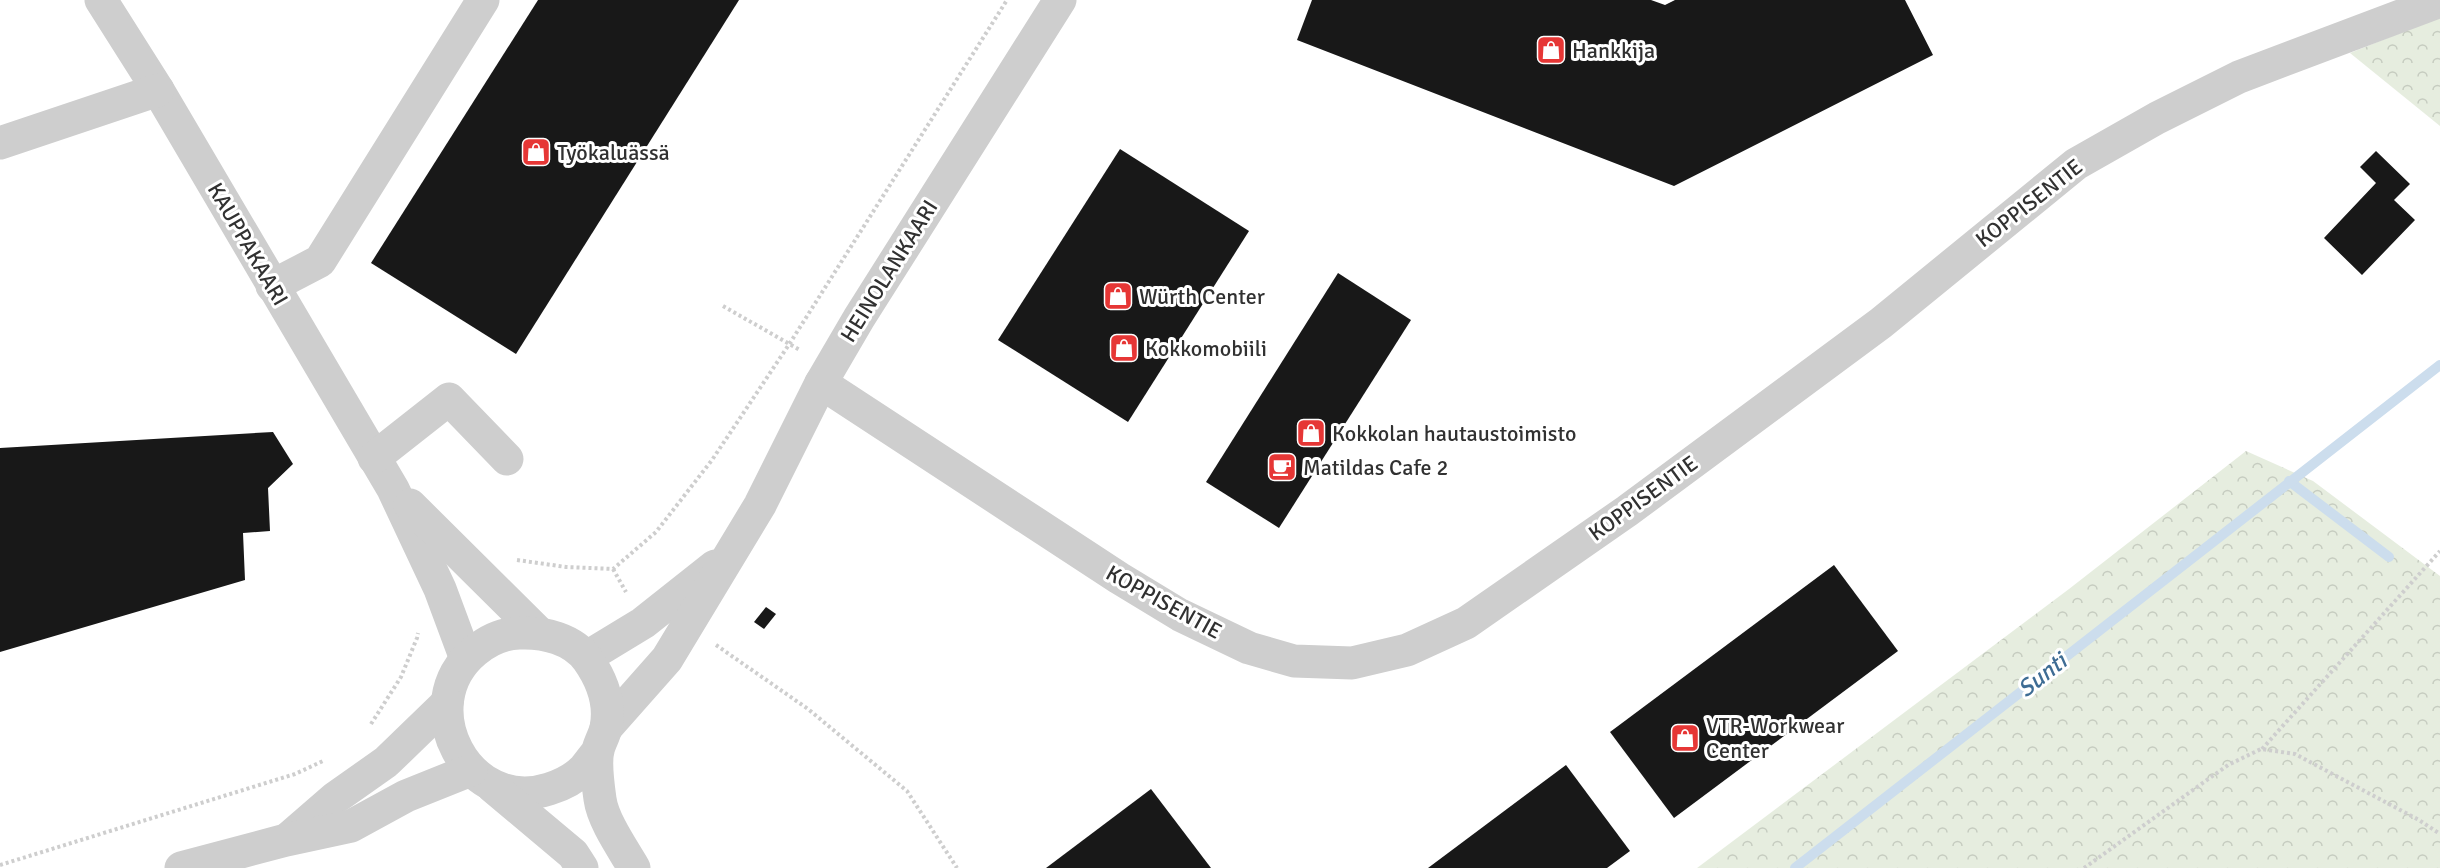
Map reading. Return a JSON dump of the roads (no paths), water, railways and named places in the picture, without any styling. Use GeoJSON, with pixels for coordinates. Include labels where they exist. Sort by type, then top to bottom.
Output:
{"type":"FeatureCollection","features":[{"type":"Feature","properties":{"kind":"street","name":"KAUPPAKAARI"},"geometry":{"type":"LineString","coordinates":[[101,0],[158,90],[393,489],[440,589],[466,659]]}},
{"type":"Feature","properties":{"kind":"street"},"geometry":{"type":"LineString","coordinates":[[273,286],[320,261],[483,0]]}},
{"type":"Feature","properties":{"kind":"street","name":"HEINOLANKAARI"},"geometry":{"type":"LineString","coordinates":[[602,740],[668,658],[760,505],[821,383],[865,308],[1060,0]]}},
{"type":"Feature","properties":{"kind":"street","name":"KOPPISENTIE"},"geometry":{"type":"LineString","coordinates":[[821,383],[1119,578],[1180,615],[1249,648],[1293,661],[1352,663],[1407,650],[1466,623],[1627,511],[1881,323],[2076,164],[2157,118],[2239,77],[2440,1]]}},
{"type":"Feature","properties":{"kind":"street"},"geometry":{"type":"LineString","coordinates":[[0,143],[158,90]]}},
{"type":"Feature","properties":{"kind":"street"},"geometry":{"type":"LineString","coordinates":[[374,459],[449,399],[507,459]]}},
{"type":"Feature","properties":{"kind":"street","name":"KAUPPAKAARI"},"geometry":{"type":"LineString","coordinates":[[393,489],[538,632]]}},
{"type":"Feature","properties":{"kind":"street","name":"HEINOLANKAARI"},"geometry":{"type":"LineString","coordinates":[[587,657],[643,623],[733,552]]}},
{"type":"Feature","properties":{"kind":"street"},"geometry":{"type":"LineString","coordinates":[[582,868],[573,855],[481,777],[456,750],[448,727],[447,703],[453,679],[466,659],[485,643],[510,633],[538,632],[565,640],[587,657],[601,681],[608,704],[602,740],[600,801],[612,830],[634,868]]}},
{"type":"Feature","properties":{"kind":"street"},"geometry":{"type":"LineString","coordinates":[[286,840],[335,798],[386,762],[447,703]]}},
{"type":"Feature","properties":{"kind":"street"},"geometry":{"type":"LineString","coordinates":[[182,868],[286,840],[351,826],[406,796],[481,777],[515,792],[540,792],[563,784],[583,770],[602,740]]}},
{"type":"Feature","properties":{"kind":"waterway","name":"Sunti"},"geometry":{"type":"LineString","coordinates":[[1795,868],[2440,365]]}},
{"type":"Feature","properties":{"kind":"waterway"},"geometry":{"type":"LineString","coordinates":[[2289,481],[2389,557]]}},
{"type":"Feature","properties":{"kind":"place","name":"Hankkija"},"geometry":{"type":"Point","coordinates":[1551,50]}},
{"type":"Feature","properties":{"kind":"place","name":"Työkaluässä"},"geometry":{"type":"Point","coordinates":[536,152]}},
{"type":"Feature","properties":{"kind":"place","name":"Würth Center"},"geometry":{"type":"Point","coordinates":[1118,296]}},
{"type":"Feature","properties":{"kind":"place","name":"Kokkomobiili"},"geometry":{"type":"Point","coordinates":[1124,348]}},
{"type":"Feature","properties":{"kind":"place","name":"Kokkolan hautaustoimisto"},"geometry":{"type":"Point","coordinates":[1311,433]}},
{"type":"Feature","properties":{"kind":"place","name":"Matildas Cafe 2"},"geometry":{"type":"Point","coordinates":[1282,467]}},
{"type":"Feature","properties":{"kind":"place","name":"VTR-Workwear Center"},"geometry":{"type":"Point","coordinates":[1685,738]}}]}
